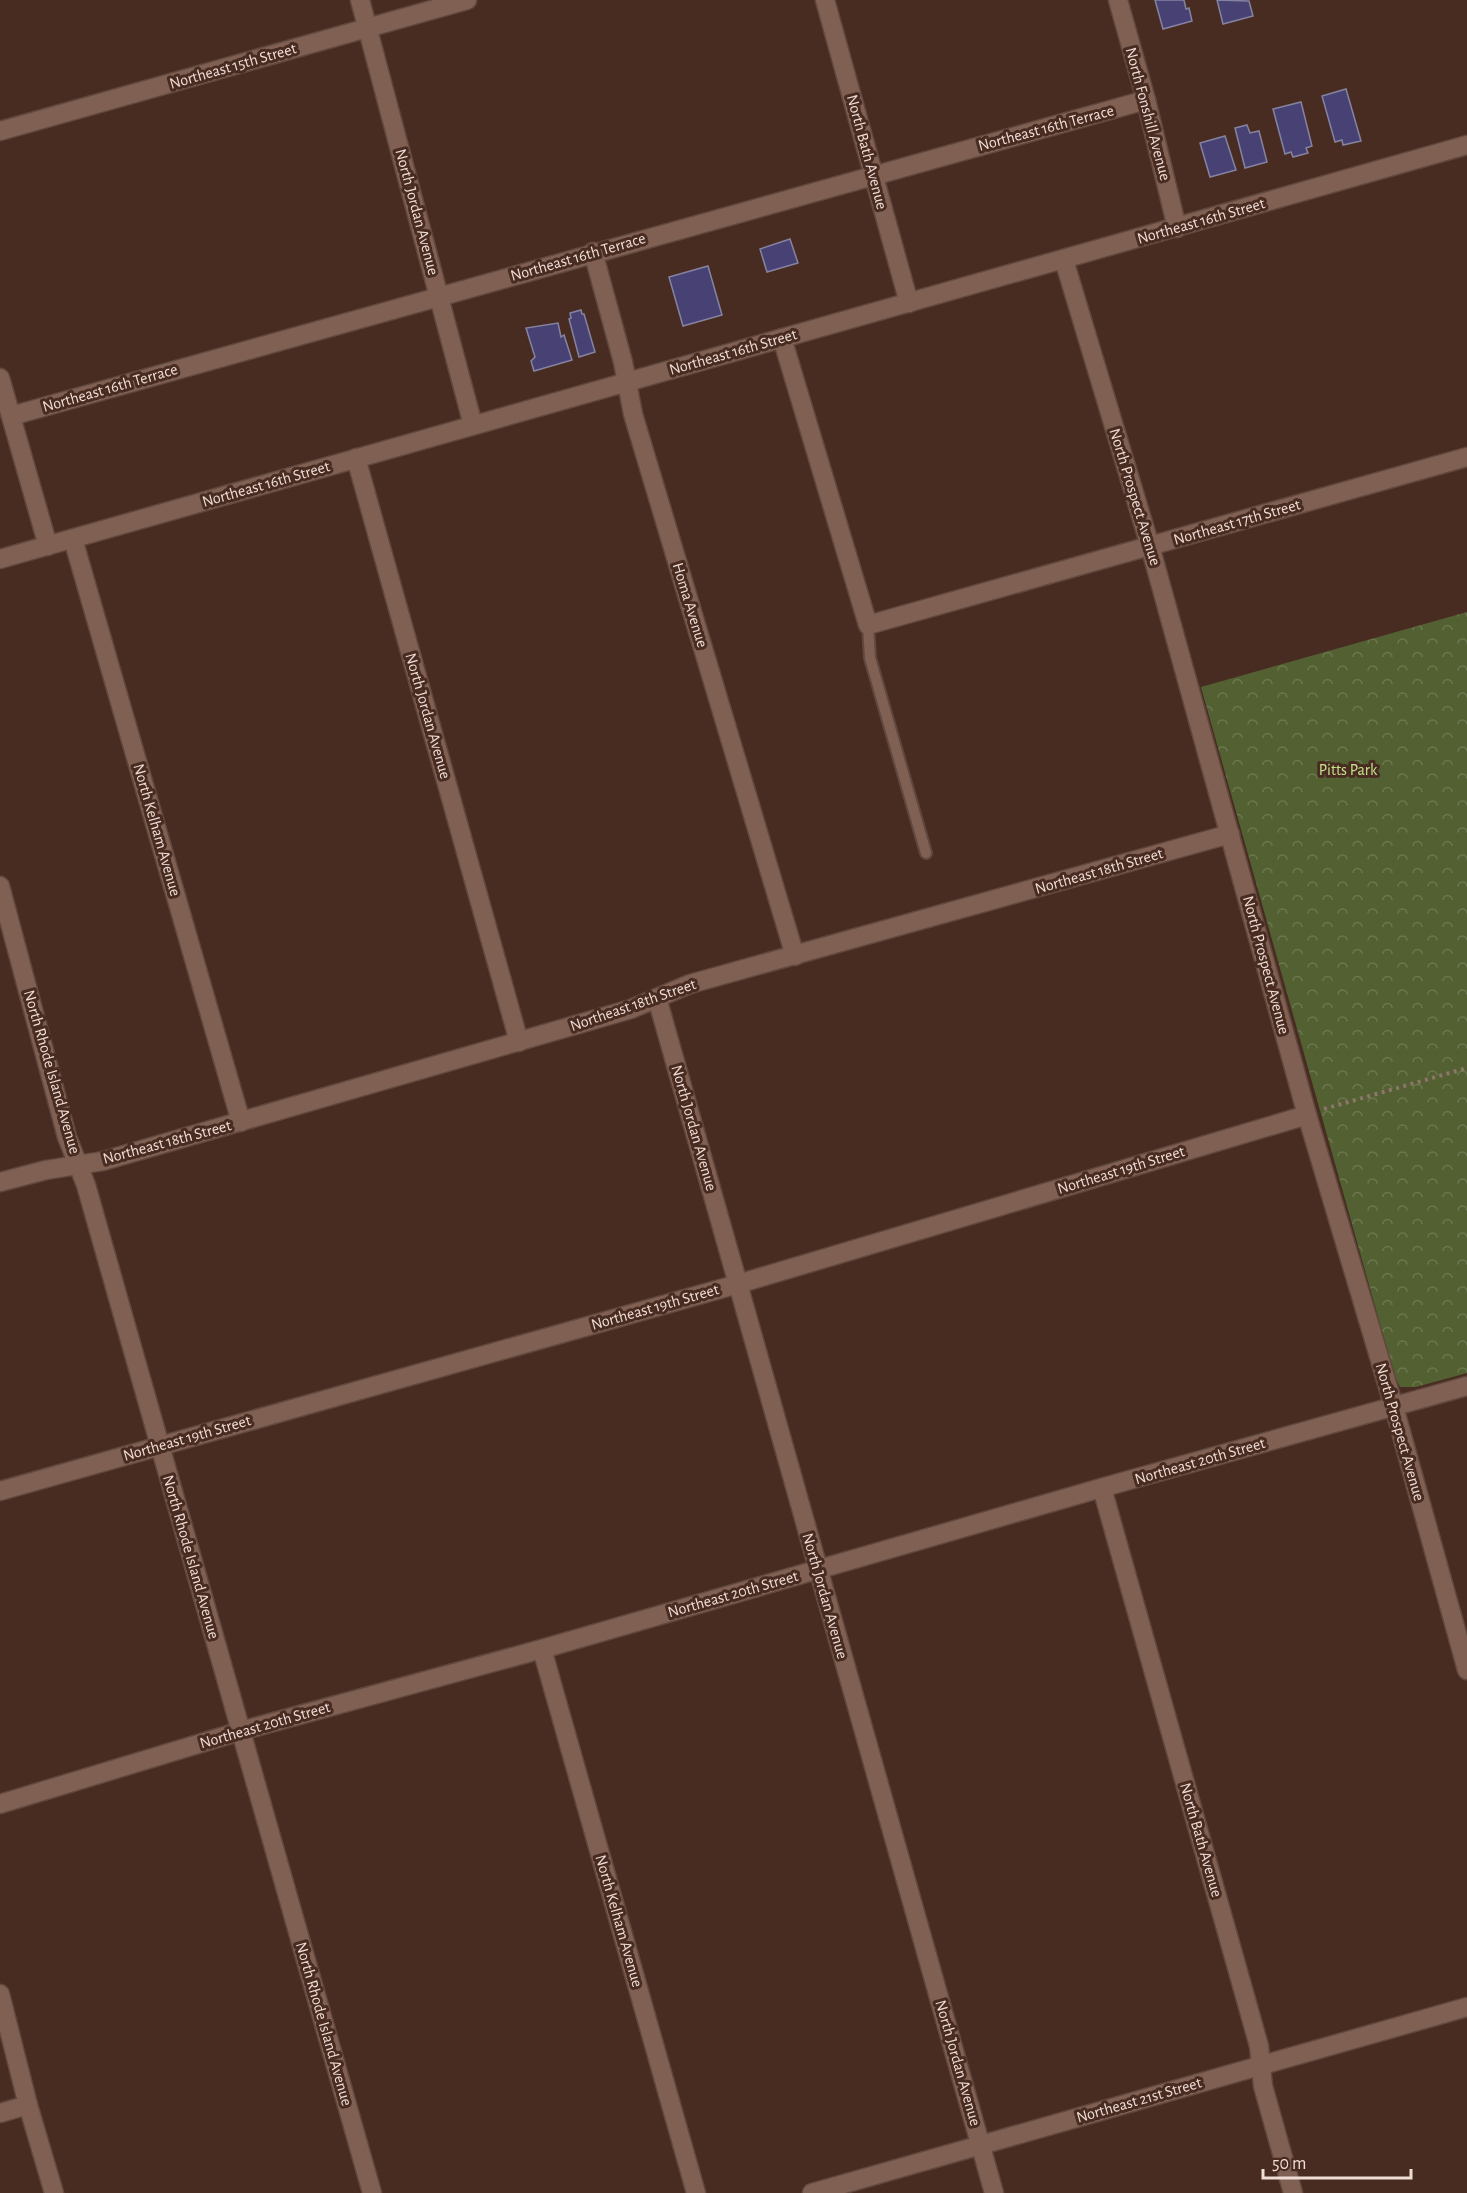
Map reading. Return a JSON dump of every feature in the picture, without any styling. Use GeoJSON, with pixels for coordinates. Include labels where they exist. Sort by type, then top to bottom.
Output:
{"type":"FeatureCollection","features":[{"type":"Feature","properties":{"kind":"street","name":"North Jordan Avenue"},"geometry":{"type":"LineString","coordinates":[[360,0],[473,425]]}},
{"type":"Feature","properties":{"kind":"street","name":"Northeast 15th Street"},"geometry":{"type":"LineString","coordinates":[[0,131],[467,0]]}},
{"type":"Feature","properties":{"kind":"street","name":"North Bath Avenue"},"geometry":{"type":"LineString","coordinates":[[825,0],[909,303]]}},
{"type":"Feature","properties":{"kind":"street","name":"North Fonshill Avenue"},"geometry":{"type":"LineString","coordinates":[[1118,0],[1146,100],[1177,228]]}},
{"type":"Feature","properties":{"kind":"street","name":"Northeast 16th Terrace"},"geometry":{"type":"LineString","coordinates":[[11,416],[438,295],[1146,100]]}},
{"type":"Feature","properties":{"kind":"street","name":"Northeast 16th Street"},"geometry":{"type":"LineString","coordinates":[[0,559],[1467,145]]}},
{"type":"Feature","properties":{"kind":"street","name":"Homa Avenue"},"geometry":{"type":"LineString","coordinates":[[593,252],[637,426],[795,956]]}},
{"type":"Feature","properties":{"kind":"street","name":"North Prospect Avenue"},"geometry":{"type":"LineString","coordinates":[[1064,260],[1150,546],[1307,1115],[1394,1407],[1467,1670]]}},
{"type":"Feature","properties":{"kind":"street"},"geometry":{"type":"LineString","coordinates":[[782,338],[868,625]]}},
{"type":"Feature","properties":{"kind":"street"},"geometry":{"type":"LineString","coordinates":[[0,378],[48,546]]}},
{"type":"Feature","properties":{"kind":"street","name":"Northeast 17th Street"},"geometry":{"type":"LineString","coordinates":[[868,625],[1467,457]]}},
{"type":"Feature","properties":{"kind":"street","name":"North Jordan Avenue"},"geometry":{"type":"LineString","coordinates":[[356,458],[519,1042]]}},
{"type":"Feature","properties":{"kind":"street","name":"North Kelham Avenue"},"geometry":{"type":"LineString","coordinates":[[73,539],[241,1122]]}},
{"type":"Feature","properties":{"kind":"street","name":"Northeast 18th Street"},"geometry":{"type":"LineString","coordinates":[[0,1182],[46,1170],[103,1161],[241,1122],[632,1009],[690,984],[1230,834]]}},
{"type":"Feature","properties":{"kind":"street","name":"North Rhode Island Avenue"},"geometry":{"type":"LineString","coordinates":[[0,886],[67,1137],[86,1185],[372,2193]]}},
{"type":"Feature","properties":{"kind":"street","name":"North Jordan Avenue"},"geometry":{"type":"LineString","coordinates":[[657,998],[994,2193]]}},
{"type":"Feature","properties":{"kind":"street","name":"Northeast 19th Street"},"geometry":{"type":"LineString","coordinates":[[0,1491],[738,1284],[1307,1115]]}},
{"type":"Feature","properties":{"kind":"street","name":"Northeast 20th Street"},"geometry":{"type":"LineString","coordinates":[[0,1804],[241,1731],[542,1649],[1467,1386]]}},
{"type":"Feature","properties":{"kind":"street","name":"North Bath Avenue"},"geometry":{"type":"LineString","coordinates":[[1102,1488],[1258,2046],[1263,2086],[1293,2193]]}},
{"type":"Feature","properties":{"kind":"street","name":"North Kelham Avenue"},"geometry":{"type":"LineString","coordinates":[[542,1649],[696,2193]]}},
{"type":"Feature","properties":{"kind":"street"},"geometry":{"type":"LineString","coordinates":[[0,1994],[28,2105],[54,2193]]}},
{"type":"Feature","properties":{"kind":"street","name":"Northeast 21st Street"},"geometry":{"type":"LineString","coordinates":[[812,2193],[1467,2007]]}},
{"type":"Feature","properties":{"kind":"street"},"geometry":{"type":"LineString","coordinates":[[0,2114],[28,2105]]}},
{"type":"Feature","properties":{"kind":"lane"},"geometry":{"type":"LineString","coordinates":[[868,625],[870,658],[926,853]]}},
{"type":"Feature","properties":{"kind":"path"},"geometry":{"type":"LineString","coordinates":[[1307,1115],[1467,1068]]}},
{"type":"Feature","properties":{"kind":"green space","name":"Pitts Park"},"geometry":{"type":"Polygon","coordinates":[[[1467,612],[1467,1373],[1416,1387],[1400,1387],[1395,1377],[1201,687],[1467,612]]]}},
{"type":"Feature","properties":{"kind":"building"},"geometry":{"type":"Polygon","coordinates":[[[1155,0],[1184,0],[1186,9],[1189,8],[1192,21],[1163,29],[1155,0]]]}},
{"type":"Feature","properties":{"kind":"building"},"geometry":{"type":"Polygon","coordinates":[[[1217,0],[1249,1],[1253,16],[1223,24],[1217,0]]]}},
{"type":"Feature","properties":{"kind":"building"},"geometry":{"type":"Polygon","coordinates":[[[1346,89],[1361,141],[1343,145],[1342,140],[1335,142],[1322,96],[1346,89]]]}},
{"type":"Feature","properties":{"kind":"building"},"geometry":{"type":"Polygon","coordinates":[[[1301,102],[1312,146],[1306,148],[1308,153],[1293,157],[1291,152],[1285,154],[1273,109],[1301,102]]]}},
{"type":"Feature","properties":{"kind":"building"},"geometry":{"type":"Polygon","coordinates":[[[1247,125],[1250,133],[1259,131],[1267,162],[1245,168],[1235,128],[1247,125]]]}},
{"type":"Feature","properties":{"kind":"building"},"geometry":{"type":"Polygon","coordinates":[[[1225,136],[1236,170],[1210,177],[1200,143],[1225,136]]]}},
{"type":"Feature","properties":{"kind":"building"},"geometry":{"type":"Polygon","coordinates":[[[790,239],[798,263],[767,272],[760,249],[790,239]]]}},
{"type":"Feature","properties":{"kind":"building"},"geometry":{"type":"Polygon","coordinates":[[[708,266],[722,315],[683,326],[669,277],[708,266]]]}},
{"type":"Feature","properties":{"kind":"building"},"geometry":{"type":"Polygon","coordinates":[[[581,310],[595,352],[579,357],[569,319],[571,318],[570,313],[581,310]]]}},
{"type":"Feature","properties":{"kind":"building"},"geometry":{"type":"Polygon","coordinates":[[[558,323],[561,337],[564,335],[572,360],[534,371],[531,361],[535,357],[526,328],[558,323]]]}}]}
